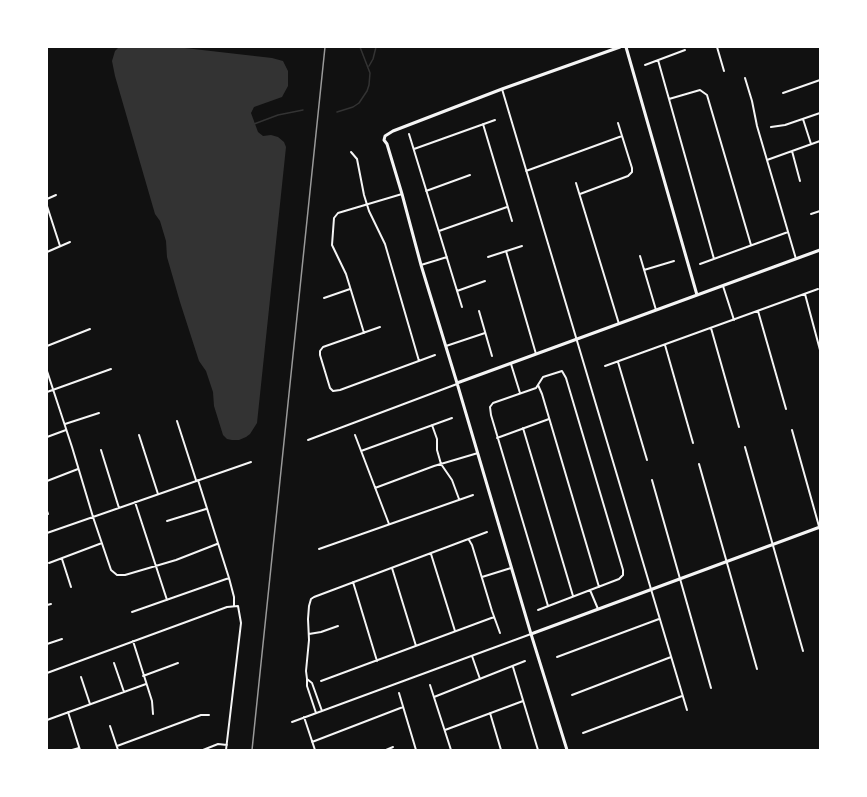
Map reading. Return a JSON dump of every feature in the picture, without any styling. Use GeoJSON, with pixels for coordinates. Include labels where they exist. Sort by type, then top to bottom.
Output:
{"type":"FeatureCollection","features":[{"type":"Feature","properties":{"kind":"street"},"geometry":{"type":"LineString","coordinates":[[567,750],[421,265],[387,144],[384,140],[385,136],[389,132],[502,89],[620,47]]}},
{"type":"Feature","properties":{"kind":"street"},"geometry":{"type":"LineString","coordinates":[[626,47],[697,296]]}},
{"type":"Feature","properties":{"kind":"street"},"geometry":{"type":"LineString","coordinates":[[717,47],[724,71]]}},
{"type":"Feature","properties":{"kind":"street"},"geometry":{"type":"LineString","coordinates":[[645,65],[685,50]]}},
{"type":"Feature","properties":{"kind":"street"},"geometry":{"type":"LineString","coordinates":[[658,60],[714,259]]}},
{"type":"Feature","properties":{"kind":"street"},"geometry":{"type":"LineString","coordinates":[[745,78],[752,101],[757,126],[796,259]]}},
{"type":"Feature","properties":{"kind":"street"},"geometry":{"type":"LineString","coordinates":[[783,93],[820,80]]}},
{"type":"Feature","properties":{"kind":"street"},"geometry":{"type":"LineString","coordinates":[[502,89],[687,710]]}},
{"type":"Feature","properties":{"kind":"street"},"geometry":{"type":"LineString","coordinates":[[669,99],[696,90],[705,92],[709,99],[751,246]]}},
{"type":"Feature","properties":{"kind":"street"},"geometry":{"type":"LineString","coordinates":[[771,127],[778,127],[820,112]]}},
{"type":"Feature","properties":{"kind":"street"},"geometry":{"type":"LineString","coordinates":[[803,119],[811,144]]}},
{"type":"Feature","properties":{"kind":"street"},"geometry":{"type":"LineString","coordinates":[[414,149],[495,120]]}},
{"type":"Feature","properties":{"kind":"street"},"geometry":{"type":"LineString","coordinates":[[580,194],[628,176],[632,172],[618,123]]}},
{"type":"Feature","properties":{"kind":"street"},"geometry":{"type":"LineString","coordinates":[[483,124],[512,221]]}},
{"type":"Feature","properties":{"kind":"street"},"geometry":{"type":"LineString","coordinates":[[409,134],[462,307]]}},
{"type":"Feature","properties":{"kind":"street"},"geometry":{"type":"LineString","coordinates":[[526,171],[622,136]]}},
{"type":"Feature","properties":{"kind":"street"},"geometry":{"type":"LineString","coordinates":[[767,160],[820,141]]}},
{"type":"Feature","properties":{"kind":"street"},"geometry":{"type":"LineString","coordinates":[[792,151],[800,181]]}},
{"type":"Feature","properties":{"kind":"street"},"geometry":{"type":"LineString","coordinates":[[351,152],[357,159],[367,204],[385,244],[418,361]]}},
{"type":"Feature","properties":{"kind":"street"},"geometry":{"type":"LineString","coordinates":[[426,191],[470,175]]}},
{"type":"Feature","properties":{"kind":"street"},"geometry":{"type":"LineString","coordinates":[[576,183],[618,324]]}},
{"type":"Feature","properties":{"kind":"street"},"geometry":{"type":"LineString","coordinates":[[364,333],[344,268],[332,245],[334,218],[338,213],[402,194]]}},
{"type":"Feature","properties":{"kind":"street"},"geometry":{"type":"LineString","coordinates":[[47,199],[56,196]]}},
{"type":"Feature","properties":{"kind":"street"},"geometry":{"type":"LineString","coordinates":[[47,206],[60,246]]}},
{"type":"Feature","properties":{"kind":"street"},"geometry":{"type":"LineString","coordinates":[[439,231],[508,206]]}},
{"type":"Feature","properties":{"kind":"street"},"geometry":{"type":"LineString","coordinates":[[811,214],[820,211]]}},
{"type":"Feature","properties":{"kind":"street"},"geometry":{"type":"LineString","coordinates":[[700,264],[788,232]]}},
{"type":"Feature","properties":{"kind":"street"},"geometry":{"type":"LineString","coordinates":[[47,252],[70,242]]}},
{"type":"Feature","properties":{"kind":"street"},"geometry":{"type":"LineString","coordinates":[[488,257],[522,246]]}},
{"type":"Feature","properties":{"kind":"street"},"geometry":{"type":"LineString","coordinates":[[308,440],[457,383],[820,250]]}},
{"type":"Feature","properties":{"kind":"street"},"geometry":{"type":"LineString","coordinates":[[506,252],[536,354]]}},
{"type":"Feature","properties":{"kind":"street"},"geometry":{"type":"LineString","coordinates":[[640,256],[656,310]]}},
{"type":"Feature","properties":{"kind":"street"},"geometry":{"type":"LineString","coordinates":[[421,265],[447,257]]}},
{"type":"Feature","properties":{"kind":"street"},"geometry":{"type":"LineString","coordinates":[[644,270],[674,260]]}},
{"type":"Feature","properties":{"kind":"street"},"geometry":{"type":"LineString","coordinates":[[457,291],[485,281]]}},
{"type":"Feature","properties":{"kind":"street"},"geometry":{"type":"LineString","coordinates":[[723,286],[734,320]]}},
{"type":"Feature","properties":{"kind":"street"},"geometry":{"type":"LineString","coordinates":[[324,298],[350,289]]}},
{"type":"Feature","properties":{"kind":"street"},"geometry":{"type":"LineString","coordinates":[[605,366],[818,289]]}},
{"type":"Feature","properties":{"kind":"street"},"geometry":{"type":"LineString","coordinates":[[804,294],[820,350]]}},
{"type":"Feature","properties":{"kind":"street"},"geometry":{"type":"LineString","coordinates":[[479,311],[492,356]]}},
{"type":"Feature","properties":{"kind":"street"},"geometry":{"type":"LineString","coordinates":[[758,311],[786,409]]}},
{"type":"Feature","properties":{"kind":"street"},"geometry":{"type":"LineString","coordinates":[[380,327],[323,348],[320,351],[330,388],[334,391],[340,390],[435,355]]}},
{"type":"Feature","properties":{"kind":"street"},"geometry":{"type":"LineString","coordinates":[[711,328],[739,427]]}},
{"type":"Feature","properties":{"kind":"street"},"geometry":{"type":"LineString","coordinates":[[47,346],[90,329]]}},
{"type":"Feature","properties":{"kind":"street"},"geometry":{"type":"LineString","coordinates":[[446,346],[485,333]]}},
{"type":"Feature","properties":{"kind":"street"},"geometry":{"type":"LineString","coordinates":[[665,345],[693,443]]}},
{"type":"Feature","properties":{"kind":"street"},"geometry":{"type":"LineString","coordinates":[[618,362],[647,460]]}},
{"type":"Feature","properties":{"kind":"street"},"geometry":{"type":"LineString","coordinates":[[511,364],[520,393]]}},
{"type":"Feature","properties":{"kind":"street"},"geometry":{"type":"LineString","coordinates":[[47,392],[111,369]]}},
{"type":"Feature","properties":{"kind":"street"},"geometry":{"type":"LineString","coordinates":[[47,371],[111,570],[117,575],[125,576],[217,544]]}},
{"type":"Feature","properties":{"kind":"street"},"geometry":{"type":"LineString","coordinates":[[538,610],[619,579],[623,575],[623,570],[596,476],[566,378],[562,371],[543,377],[536,388],[493,403],[490,407],[497,438],[548,606]]}},
{"type":"Feature","properties":{"kind":"street"},"geometry":{"type":"LineString","coordinates":[[538,385],[550,419],[599,587]]}},
{"type":"Feature","properties":{"kind":"street"},"geometry":{"type":"LineString","coordinates":[[65,424],[99,413]]}},
{"type":"Feature","properties":{"kind":"street"},"geometry":{"type":"LineString","coordinates":[[361,451],[452,418]]}},
{"type":"Feature","properties":{"kind":"street"},"geometry":{"type":"LineString","coordinates":[[497,438],[550,419]]}},
{"type":"Feature","properties":{"kind":"street"},"geometry":{"type":"LineString","coordinates":[[177,421],[229,578],[234,597],[234,606]]}},
{"type":"Feature","properties":{"kind":"street"},"geometry":{"type":"LineString","coordinates":[[432,425],[437,439],[437,450],[441,464],[452,480],[459,500]]}},
{"type":"Feature","properties":{"kind":"street"},"geometry":{"type":"LineString","coordinates":[[523,428],[573,596]]}},
{"type":"Feature","properties":{"kind":"street"},"geometry":{"type":"LineString","coordinates":[[47,437],[66,430]]}},
{"type":"Feature","properties":{"kind":"street"},"geometry":{"type":"LineString","coordinates":[[292,722],[680,578],[820,528],[792,430]]}},
{"type":"Feature","properties":{"kind":"street"},"geometry":{"type":"LineString","coordinates":[[355,435],[389,524]]}},
{"type":"Feature","properties":{"kind":"street"},"geometry":{"type":"LineString","coordinates":[[139,436],[158,494]]}},
{"type":"Feature","properties":{"kind":"street"},"geometry":{"type":"LineString","coordinates":[[745,447],[803,651]]}},
{"type":"Feature","properties":{"kind":"street"},"geometry":{"type":"LineString","coordinates":[[101,450],[119,508]]}},
{"type":"Feature","properties":{"kind":"street"},"geometry":{"type":"LineString","coordinates":[[375,488],[441,464],[478,453]]}},
{"type":"Feature","properties":{"kind":"street"},"geometry":{"type":"LineString","coordinates":[[47,533],[251,462]]}},
{"type":"Feature","properties":{"kind":"street"},"geometry":{"type":"LineString","coordinates":[[699,464],[757,669]]}},
{"type":"Feature","properties":{"kind":"street"},"geometry":{"type":"LineString","coordinates":[[47,481],[78,469]]}},
{"type":"Feature","properties":{"kind":"street"},"geometry":{"type":"LineString","coordinates":[[652,480],[711,688]]}},
{"type":"Feature","properties":{"kind":"street"},"geometry":{"type":"LineString","coordinates":[[319,549],[473,495]]}},
{"type":"Feature","properties":{"kind":"street"},"geometry":{"type":"LineString","coordinates":[[135,502],[167,600]]}},
{"type":"Feature","properties":{"kind":"street"},"geometry":{"type":"LineString","coordinates":[[167,521],[206,509]]}},
{"type":"Feature","properties":{"kind":"street"},"geometry":{"type":"LineString","coordinates":[[47,510],[48,514]]}},
{"type":"Feature","properties":{"kind":"street"},"geometry":{"type":"LineString","coordinates":[[316,713],[307,686],[306,671],[309,634],[308,619],[311,599],[487,532]]}},
{"type":"Feature","properties":{"kind":"street"},"geometry":{"type":"LineString","coordinates":[[469,539],[500,633]]}},
{"type":"Feature","properties":{"kind":"street"},"geometry":{"type":"LineString","coordinates":[[49,563],[102,543]]}},
{"type":"Feature","properties":{"kind":"street"},"geometry":{"type":"LineString","coordinates":[[431,554],[455,631]]}},
{"type":"Feature","properties":{"kind":"street"},"geometry":{"type":"LineString","coordinates":[[62,559],[72,587]]}},
{"type":"Feature","properties":{"kind":"street"},"geometry":{"type":"LineString","coordinates":[[392,568],[416,646]]}},
{"type":"Feature","properties":{"kind":"street"},"geometry":{"type":"LineString","coordinates":[[482,577],[511,568]]}},
{"type":"Feature","properties":{"kind":"street"},"geometry":{"type":"LineString","coordinates":[[132,612],[229,578]]}},
{"type":"Feature","properties":{"kind":"street"},"geometry":{"type":"LineString","coordinates":[[353,582],[377,661]]}},
{"type":"Feature","properties":{"kind":"street"},"geometry":{"type":"LineString","coordinates":[[590,590],[598,609]]}},
{"type":"Feature","properties":{"kind":"street"},"geometry":{"type":"LineString","coordinates":[[47,605],[51,604]]}},
{"type":"Feature","properties":{"kind":"street"},"geometry":{"type":"LineString","coordinates":[[47,673],[227,607],[238,606],[241,623],[226,750]]}},
{"type":"Feature","properties":{"kind":"street"},"geometry":{"type":"LineString","coordinates":[[321,681],[494,617]]}},
{"type":"Feature","properties":{"kind":"street"},"geometry":{"type":"LineString","coordinates":[[557,657],[659,619]]}},
{"type":"Feature","properties":{"kind":"street"},"geometry":{"type":"LineString","coordinates":[[309,634],[321,632],[338,626]]}},
{"type":"Feature","properties":{"kind":"street"},"geometry":{"type":"LineString","coordinates":[[47,644],[62,639]]}},
{"type":"Feature","properties":{"kind":"street"},"geometry":{"type":"LineString","coordinates":[[133,641],[152,701],[153,714]]}},
{"type":"Feature","properties":{"kind":"street"},"geometry":{"type":"LineString","coordinates":[[472,656],[480,679]]}},
{"type":"Feature","properties":{"kind":"street"},"geometry":{"type":"LineString","coordinates":[[572,695],[671,657]]}},
{"type":"Feature","properties":{"kind":"street"},"geometry":{"type":"LineString","coordinates":[[434,697],[525,661]]}},
{"type":"Feature","properties":{"kind":"street"},"geometry":{"type":"LineString","coordinates":[[114,663],[124,692]]}},
{"type":"Feature","properties":{"kind":"street"},"geometry":{"type":"LineString","coordinates":[[143,676],[178,663]]}},
{"type":"Feature","properties":{"kind":"street"},"geometry":{"type":"LineString","coordinates":[[513,667],[538,750]]}},
{"type":"Feature","properties":{"kind":"street"},"geometry":{"type":"LineString","coordinates":[[81,677],[90,704]]}},
{"type":"Feature","properties":{"kind":"street"},"geometry":{"type":"LineString","coordinates":[[307,679],[312,683],[322,711]]}},
{"type":"Feature","properties":{"kind":"street"},"geometry":{"type":"LineString","coordinates":[[47,720],[146,684]]}},
{"type":"Feature","properties":{"kind":"street"},"geometry":{"type":"LineString","coordinates":[[430,685],[451,750]]}},
{"type":"Feature","properties":{"kind":"street"},"geometry":{"type":"LineString","coordinates":[[399,693],[416,750]]}},
{"type":"Feature","properties":{"kind":"street"},"geometry":{"type":"LineString","coordinates":[[583,733],[682,696]]}},
{"type":"Feature","properties":{"kind":"street"},"geometry":{"type":"LineString","coordinates":[[445,730],[523,701]]}},
{"type":"Feature","properties":{"kind":"street"},"geometry":{"type":"LineString","coordinates":[[312,742],[403,707]]}},
{"type":"Feature","properties":{"kind":"street"},"geometry":{"type":"LineString","coordinates":[[68,712],[79,749],[72,750]]}},
{"type":"Feature","properties":{"kind":"street"},"geometry":{"type":"LineString","coordinates":[[490,714],[501,750]]}},
{"type":"Feature","properties":{"kind":"street"},"geometry":{"type":"LineString","coordinates":[[117,746],[201,715],[209,715]]}},
{"type":"Feature","properties":{"kind":"street"},"geometry":{"type":"LineString","coordinates":[[304,718],[315,750]]}},
{"type":"Feature","properties":{"kind":"street"},"geometry":{"type":"LineString","coordinates":[[110,726],[118,750]]}},
{"type":"Feature","properties":{"kind":"street"},"geometry":{"type":"LineString","coordinates":[[203,750],[218,744],[227,745]]}},
{"type":"Feature","properties":{"kind":"street"},"geometry":{"type":"LineString","coordinates":[[386,750],[393,747]]}},
{"type":"Feature","properties":{"kind":"shaded area"},"geometry":{"type":"Polygon","coordinates":[[[119,47],[176,47],[272,58],[283,61],[288,71],[288,86],[282,97],[254,107],[251,113],[258,132],[263,136],[271,135],[278,137],[284,142],[286,147],[257,423],[250,434],[239,440],[227,439],[223,435],[214,406],[213,392],[206,371],[199,361],[180,302],[167,257],[166,241],[160,221],[155,214],[115,76],[112,61],[115,51],[119,47]]]}},
{"type":"Feature","properties":{"kind":"waterway"},"geometry":{"type":"LineString","coordinates":[[337,112],[353,107],[359,103],[367,91],[370,73],[360,47]]}},
{"type":"Feature","properties":{"kind":"waterway"},"geometry":{"type":"LineString","coordinates":[[369,66],[373,59],[376,47]]}},
{"type":"Feature","properties":{"kind":"waterway"},"geometry":{"type":"LineString","coordinates":[[254,124],[278,115],[303,110]]}},
{"type":"Feature","properties":{"kind":"railway"},"geometry":{"type":"LineString","coordinates":[[252,750],[325,47]]}}]}
